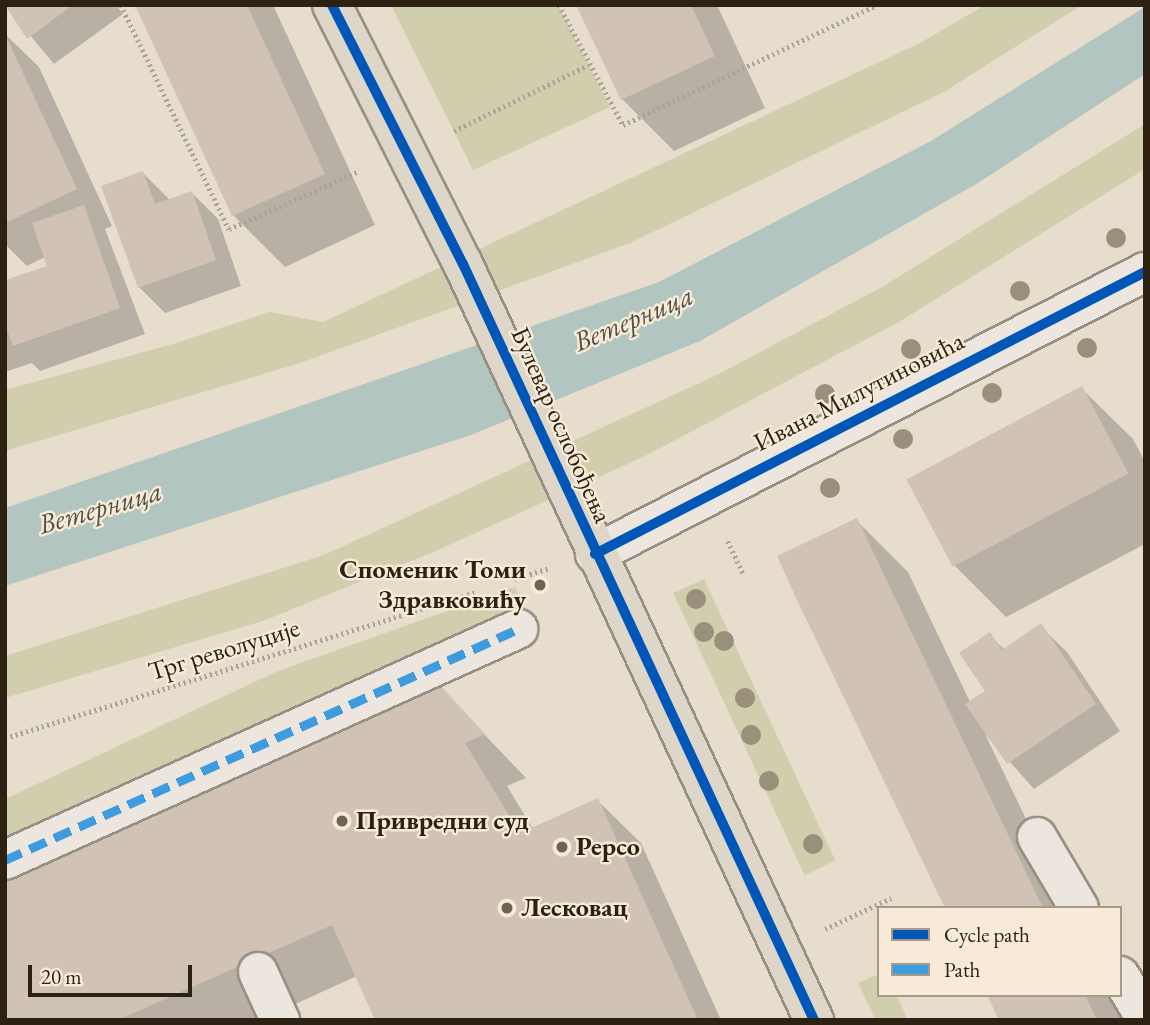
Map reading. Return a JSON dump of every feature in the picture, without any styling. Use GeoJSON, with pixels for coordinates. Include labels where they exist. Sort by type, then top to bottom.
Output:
{"type":"FeatureCollection","features":[{"type":"Feature","properties":{"kind":"main road","name":"Булевар ослобођења"},"geometry":{"type":"LineString","coordinates":[[332,5],[463,264],[595,554],[814,1020]]}},
{"type":"Feature","properties":{"kind":"street","name":"Ивана Милутиновића"},"geometry":{"type":"LineString","coordinates":[[595,554],[1145,272]]}},
{"type":"Feature","properties":{"kind":"street"},"geometry":{"type":"LineString","coordinates":[[5,860],[518,629]]}},
{"type":"Feature","properties":{"kind":"street"},"geometry":{"type":"LineString","coordinates":[[1037,837],[1078,906]]}},
{"type":"Feature","properties":{"kind":"street"},"geometry":{"type":"LineString","coordinates":[[258,972],[280,1020]]}},
{"type":"Feature","properties":{"kind":"street"},"geometry":{"type":"LineString","coordinates":[[1122,979],[1145,1017]]}},
{"type":"Feature","properties":{"kind":"path"},"geometry":{"type":"LineString","coordinates":[[121,5],[229,229],[357,172]]}},
{"type":"Feature","properties":{"kind":"path"},"geometry":{"type":"LineString","coordinates":[[559,5],[588,65],[623,125],[877,5]]}},
{"type":"Feature","properties":{"kind":"path"},"geometry":{"type":"LineString","coordinates":[[454,131],[588,65]]}},
{"type":"Feature","properties":{"kind":"path"},"geometry":{"type":"LineString","coordinates":[[820,932],[891,898]]}},
{"type":"Feature","properties":{"kind":"shaded area"},"geometry":{"type":"Polygon","coordinates":[[[391,5],[558,5],[610,107],[473,170],[391,5]]]}},
{"type":"Feature","properties":{"kind":"shaded area"},"geometry":{"type":"Polygon","coordinates":[[[985,5],[1082,5],[944,92],[630,243],[300,363],[5,451],[5,390],[173,344],[269,312],[323,322],[920,43],[985,5]]]}},
{"type":"Feature","properties":{"kind":"shaded area"},"geometry":{"type":"Polygon","coordinates":[[[1145,124],[1145,169],[899,322],[645,456],[436,551],[263,621],[5,698],[5,656],[324,555],[719,374],[882,287],[1145,124]]]}},
{"type":"Feature","properties":{"kind":"shaded area"},"geometry":{"type":"Polygon","coordinates":[[[704,579],[835,861],[805,875],[673,593],[704,579]]]}},
{"type":"Feature","properties":{"kind":"shaded area"},"geometry":{"type":"Polygon","coordinates":[[[515,587],[527,613],[5,850],[5,799],[278,671],[515,587]]]}},
{"type":"Feature","properties":{"kind":"shaded area"},"geometry":{"type":"Polygon","coordinates":[[[877,975],[877,997],[897,997],[908,1020],[876,1020],[858,983],[877,975]]]}},
{"type":"Feature","properties":{"kind":"water","name":"Ветерница"},"geometry":{"type":"Polygon","coordinates":[[[1145,7],[1145,74],[978,183],[700,341],[471,435],[5,586],[5,508],[659,282],[931,141],[1145,7]]]}},
{"type":"Feature","properties":{"kind":"building"},"geometry":{"type":"Polygon","coordinates":[[[5,5],[73,5],[27,39],[5,5]]]}},
{"type":"Feature","properties":{"kind":"building"},"geometry":{"type":"Polygon","coordinates":[[[135,5],[247,5],[325,174],[232,216],[135,5]]]}},
{"type":"Feature","properties":{"kind":"building"},"geometry":{"type":"Polygon","coordinates":[[[576,5],[691,5],[715,56],[621,100],[576,5]]]}},
{"type":"Feature","properties":{"kind":"building"},"geometry":{"type":"Polygon","coordinates":[[[5,34],[77,189],[5,223],[5,34]]]}},
{"type":"Feature","properties":{"kind":"building"},"geometry":{"type":"Polygon","coordinates":[[[143,171],[155,204],[192,191],[216,260],[138,288],[101,186],[143,171]]]}},
{"type":"Feature","properties":{"kind":"building"},"geometry":{"type":"Polygon","coordinates":[[[84,205],[120,308],[13,346],[5,325],[5,280],[47,266],[32,223],[84,205]]]}},
{"type":"Feature","properties":{"kind":"building"},"geometry":{"type":"Polygon","coordinates":[[[1082,386],[1128,473],[953,567],[906,479],[1082,386]]]}},
{"type":"Feature","properties":{"kind":"building"},"geometry":{"type":"Polygon","coordinates":[[[857,518],[1042,906],[944,906],[777,556],[857,518]]]}},
{"type":"Feature","properties":{"kind":"building"},"geometry":{"type":"Polygon","coordinates":[[[1041,623],[1096,704],[1007,764],[965,704],[985,691],[959,653],[990,632],[1002,650],[1041,623]]]}},
{"type":"Feature","properties":{"kind":"building"},"geometry":{"type":"Polygon","coordinates":[[[439,684],[485,734],[465,743],[520,833],[598,798],[698,1020],[375,1020],[332,925],[118,1020],[5,1020],[5,881],[439,684]]]}},
{"type":"Feature","properties":{"kind":"building"},"geometry":{"type":"Polygon","coordinates":[[[988,997],[1086,997],[1097,1020],[999,1020],[988,997]]]}},
{"type":"Feature","properties":{"kind":"marked path"},"geometry":{"type":"LineString","coordinates":[[5,860],[518,629]]}},
{"type":"Feature","properties":{"kind":"cycle path"},"geometry":{"type":"LineString","coordinates":[[332,5],[463,264],[814,1020]]}},
{"type":"Feature","properties":{"kind":"cycle path"},"geometry":{"type":"LineString","coordinates":[[595,554],[1145,272]]}},
{"type":"Feature","properties":{"kind":"place","name":"Споменик Томи Здравковићу"},"geometry":{"type":"Point","coordinates":[540,585]}},
{"type":"Feature","properties":{"kind":"place","name":"Привредни суд"},"geometry":{"type":"Point","coordinates":[342,821]}},
{"type":"Feature","properties":{"kind":"place","name":"Pepco"},"geometry":{"type":"Point","coordinates":[562,847]}},
{"type":"Feature","properties":{"kind":"place","name":"Лесковац"},"geometry":{"type":"Point","coordinates":[507,908]}}]}
